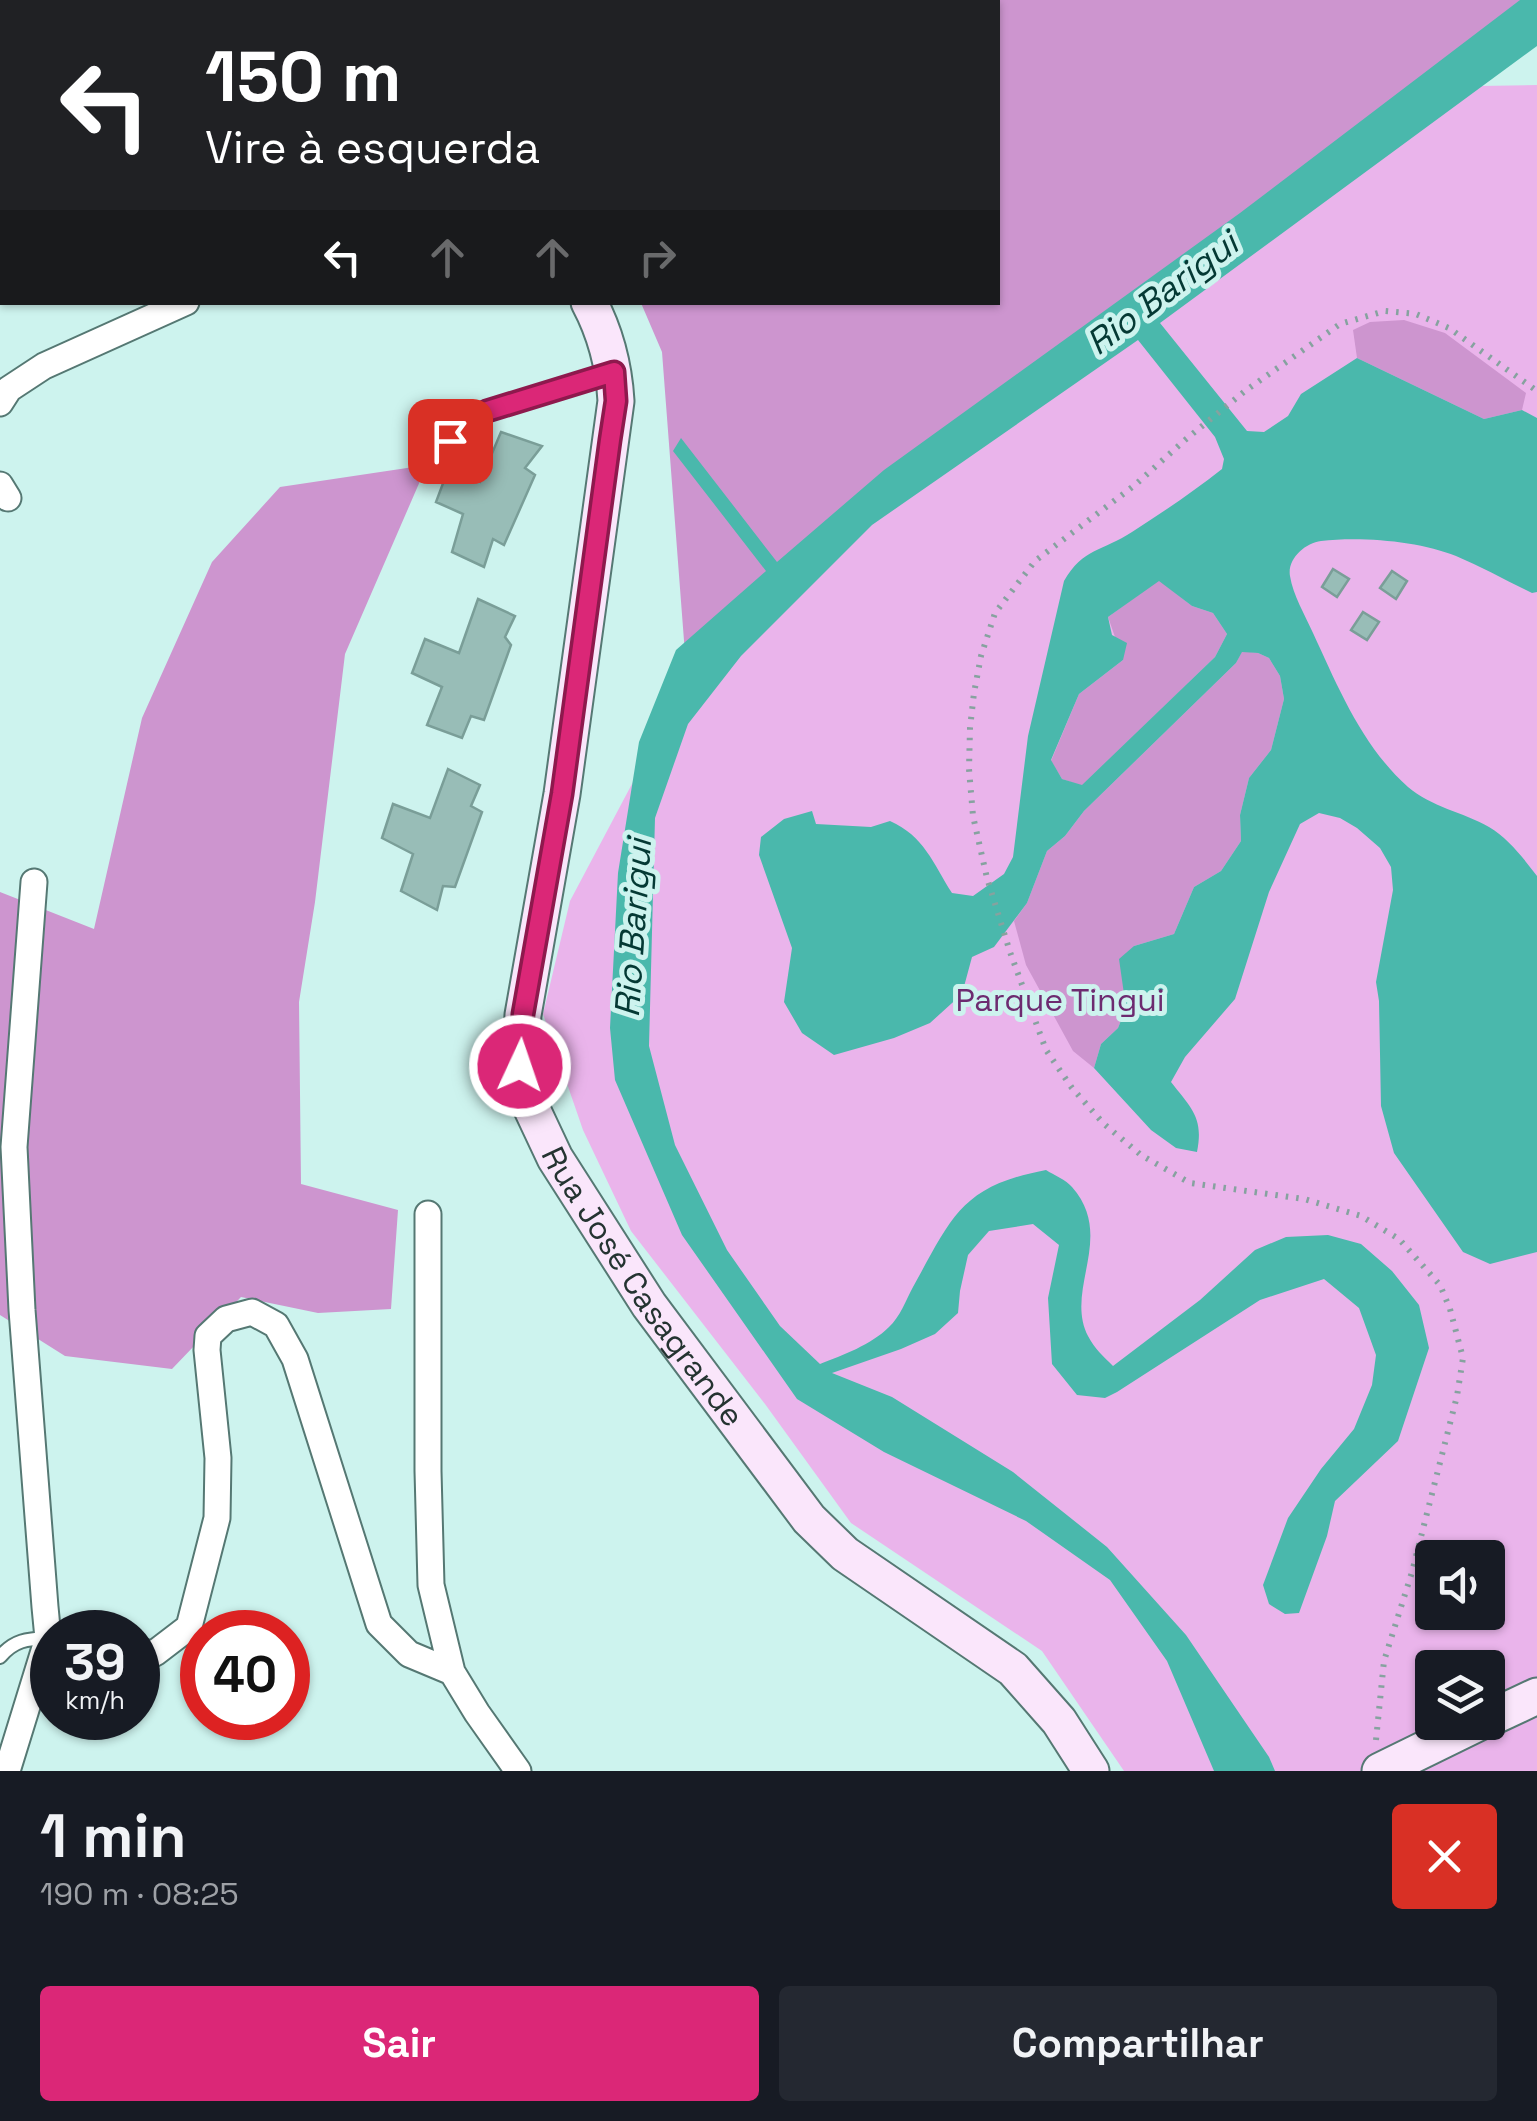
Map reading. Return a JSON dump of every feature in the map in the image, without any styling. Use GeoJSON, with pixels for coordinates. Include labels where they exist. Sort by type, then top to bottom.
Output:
{"type":"FeatureCollection","features":[{"type":"Feature","properties":{"kind":"street"},"geometry":{"type":"LineString","coordinates":[[0,403],[9,390],[44,366],[179,305]]}},
{"type":"Feature","properties":{"kind":"street","name":"Rua José Casagrande"},"geometry":{"type":"LineString","coordinates":[[592,305],[614,372],[616,401],[562,794],[523,1014],[520,1066],[531,1107],[555,1158],[649,1305],[809,1519],[845,1554],[1013,1668],[1059,1721],[1091,1771]]}},
{"type":"Feature","properties":{"kind":"street"},"geometry":{"type":"LineString","coordinates":[[34,882],[14,1147],[22,1310],[48,1610]]}},
{"type":"Feature","properties":{"kind":"street"},"geometry":{"type":"LineString","coordinates":[[428,1214],[432,1585],[452,1672],[518,1771]]}},
{"type":"Feature","properties":{"kind":"street"},"geometry":{"type":"LineString","coordinates":[[160,1650],[189,1627],[218,1518],[218,1458],[206,1350],[208,1336],[226,1318],[252,1312],[276,1325],[294,1359],[380,1624],[409,1654],[452,1672]]}},
{"type":"Feature","properties":{"kind":"street"},"geometry":{"type":"LineString","coordinates":[[1505,1711],[1537,1696]]}},
{"type":"Feature","properties":{"kind":"street"},"geometry":{"type":"LineString","coordinates":[[7,1771],[30,1700]]}},
{"type":"Feature","properties":{"kind":"street"},"geometry":{"type":"LineString","coordinates":[[1378,1762],[1434,1740]]}},
{"type":"Feature","properties":{"kind":"lane"},"geometry":{"type":"LineString","coordinates":[[440,458],[460,424],[487,411],[614,372]]}},
{"type":"Feature","properties":{"kind":"lane"},"geometry":{"type":"LineString","coordinates":[[0,1657],[13,1643],[30,1639]]}},
{"type":"Feature","properties":{"kind":"path"},"geometry":{"type":"LineString","coordinates":[[1378,1762],[1384,1661],[1412,1572],[1463,1358],[1440,1284],[1399,1239],[1361,1216],[1304,1199],[1190,1182],[1141,1155],[1104,1124],[1072,1088],[1046,1050],[987,878],[973,816],[970,728],[981,656],[995,614],[1034,560],[1135,485],[1246,391],[1340,324],[1385,311],[1416,314],[1449,328],[1537,391]]}},
{"type":"Feature","properties":{"kind":"green space"},"geometry":{"type":"Polygon","coordinates":[[[1000,0],[1537,0],[1537,6],[859,514],[687,680],[662,352],[642,305],[1000,305],[1000,0]]]}},
{"type":"Feature","properties":{"kind":"green space","name":"Parque Tingui"},"geometry":{"type":"Polygon","coordinates":[[[1537,85],[1537,1771],[1124,1771],[1042,1651],[851,1523],[631,1231],[583,1130],[543,1014],[570,901],[687,680],[859,514],[1480,86],[1537,85]]]}},
{"type":"Feature","properties":{"kind":"green space"},"geometry":{"type":"Polygon","coordinates":[[[1404,320],[1445,333],[1526,393],[1522,410],[1484,419],[1357,358],[1353,330],[1370,322],[1404,320]]]}},
{"type":"Feature","properties":{"kind":"green space"},"geometry":{"type":"Polygon","coordinates":[[[427,465],[345,654],[299,1002],[301,1184],[398,1210],[391,1309],[318,1313],[241,1297],[172,1369],[65,1356],[0,1315],[0,892],[94,929],[142,718],[212,562],[280,487],[427,465]]]}},
{"type":"Feature","properties":{"kind":"green space"},"geometry":{"type":"Polygon","coordinates":[[[1159,580],[1192,606],[1213,613],[1227,634],[1215,657],[1082,786],[1062,779],[1051,761],[1079,694],[1123,660],[1108,617],[1159,580]]]}},
{"type":"Feature","properties":{"kind":"green space"},"geometry":{"type":"Polygon","coordinates":[[[1242,651],[1269,658],[1280,676],[1284,699],[1271,750],[1249,778],[1240,815],[1241,841],[1221,871],[1194,887],[1174,934],[1134,946],[1124,986],[1126,1008],[1118,1028],[1101,1044],[1094,1068],[1073,1051],[1026,965],[1014,921],[1027,903],[1047,851],[1236,663],[1242,651]]]}},
{"type":"Feature","properties":{"kind":"water","name":"Rio Barigui"},"geometry":{"type":"Polygon","coordinates":[[[1520,0],[1537,0],[1537,46],[1160,323],[1247,431],[1264,432],[1288,416],[1301,394],[1357,358],[1484,419],[1522,410],[1537,418],[1537,592],[1441,551],[1390,541],[1315,542],[1298,553],[1290,570],[1296,598],[1332,674],[1377,753],[1417,794],[1496,832],[1537,876],[1537,1252],[1490,1264],[1463,1252],[1394,1153],[1381,1106],[1376,982],[1393,890],[1391,867],[1380,848],[1340,818],[1319,813],[1300,824],[1269,892],[1235,999],[1185,1057],[1171,1082],[1197,1121],[1197,1152],[1176,1148],[1151,1130],[1094,1068],[1101,1044],[1118,1028],[1126,1008],[1119,959],[1134,946],[1174,934],[1194,887],[1221,871],[1241,841],[1240,815],[1249,778],[1271,750],[1284,699],[1280,676],[1269,658],[1258,653],[1242,652],[1236,663],[1047,851],[1027,903],[994,947],[972,957],[962,994],[930,1023],[834,1055],[802,1033],[784,1002],[792,948],[759,855],[761,837],[784,819],[812,811],[816,824],[871,827],[890,821],[920,842],[952,893],[973,896],[1004,874],[1013,857],[1028,736],[1064,581],[1086,556],[1132,532],[1222,469],[1224,459],[1215,437],[1138,340],[872,525],[741,656],[688,724],[655,818],[649,1046],[675,1145],[727,1250],[780,1326],[820,1364],[865,1344],[893,1323],[938,1241],[962,1208],[995,1185],[1046,1170],[1069,1184],[1084,1206],[1090,1244],[1082,1318],[1090,1340],[1113,1366],[1200,1300],[1255,1250],[1286,1237],[1328,1235],[1361,1244],[1392,1271],[1419,1305],[1429,1348],[1398,1441],[1335,1501],[1327,1536],[1299,1613],[1285,1614],[1269,1604],[1263,1585],[1288,1518],[1354,1429],[1372,1385],[1376,1355],[1359,1308],[1324,1279],[1260,1300],[1105,1398],[1077,1395],[1052,1364],[1048,1298],[1059,1245],[1033,1224],[989,1231],[968,1255],[958,1313],[935,1334],[832,1373],[892,1397],[1013,1472],[1107,1547],[1186,1635],[1275,1771],[1214,1771],[1167,1661],[1110,1580],[1026,1521],[884,1452],[797,1399],[682,1235],[615,1080],[610,1028],[618,873],[639,742],[676,650],[766,571],[673,451],[681,438],[777,562],[884,470],[1240,213],[1520,0]],[[1159,581],[1108,617],[1112,635],[1127,643],[1123,660],[1079,694],[1051,760],[1062,779],[1082,785],[1215,657],[1227,634],[1213,613],[1192,606],[1159,581]]]}},
{"type":"Feature","properties":{"kind":"building"},"geometry":{"type":"Polygon","coordinates":[[[501,432],[542,446],[525,468],[535,475],[504,545],[493,539],[484,567],[452,552],[463,514],[436,502],[448,470],[480,482],[501,432]]]}},
{"type":"Feature","properties":{"kind":"building"},"geometry":{"type":"Polygon","coordinates":[[[1333,569],[1349,579],[1337,597],[1322,587],[1333,569]]]}},
{"type":"Feature","properties":{"kind":"building"},"geometry":{"type":"Polygon","coordinates":[[[1392,571],[1407,581],[1396,599],[1380,588],[1392,571]]]}},
{"type":"Feature","properties":{"kind":"building"},"geometry":{"type":"Polygon","coordinates":[[[478,599],[515,616],[505,637],[511,645],[484,720],[471,716],[462,738],[427,725],[442,687],[412,673],[425,639],[459,653],[478,599]]]}},
{"type":"Feature","properties":{"kind":"building"},"geometry":{"type":"Polygon","coordinates":[[[1363,612],[1379,622],[1367,640],[1351,630],[1363,612]]]}},
{"type":"Feature","properties":{"kind":"building"},"geometry":{"type":"Polygon","coordinates":[[[448,769],[480,785],[471,806],[482,812],[455,887],[443,886],[437,910],[401,891],[413,854],[382,838],[393,804],[430,818],[448,769]]]}},
{"type":"Feature","properties":{"kind":"route"},"geometry":{"type":"LineString","coordinates":[[450,441],[460,424],[487,411],[614,372],[616,401],[562,794],[523,1014],[520,1066]]}}]}
